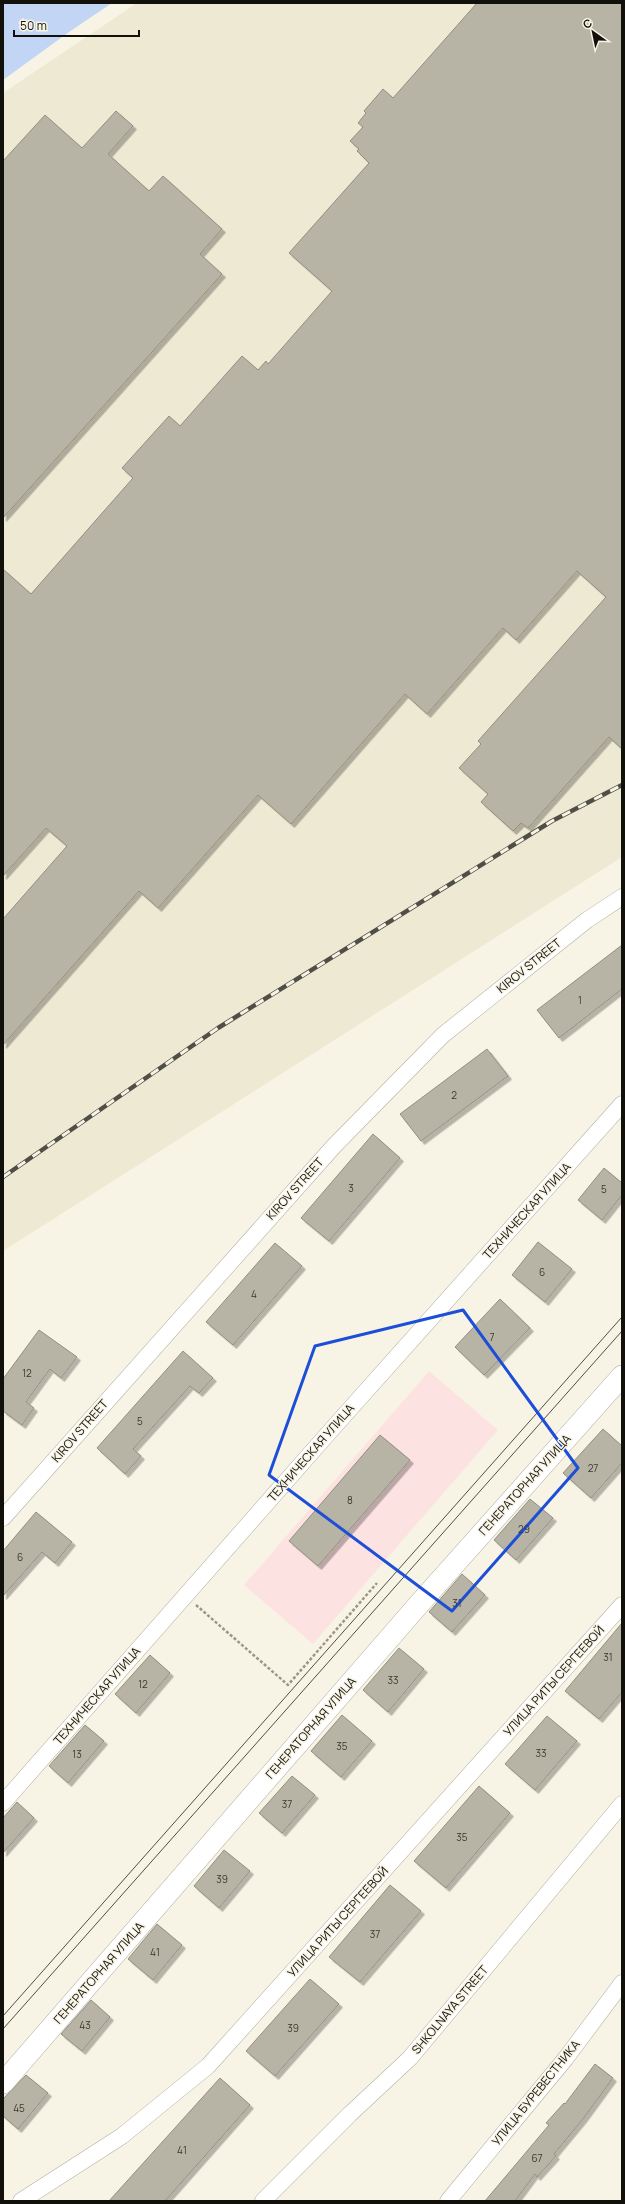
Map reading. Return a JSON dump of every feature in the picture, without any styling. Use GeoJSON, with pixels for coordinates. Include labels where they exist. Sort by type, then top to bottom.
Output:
{"type":"FeatureCollection","features":[{"type":"Feature","properties":{"kind":"main road","name":"ГЕНЕРАТОРНАЯ УЛИЦА"},"geometry":{"type":"LineString","coordinates":[[3,2083],[420,1603],[622,1376]]}},
{"type":"Feature","properties":{"kind":"street","name":"KIROV STREET"},"geometry":{"type":"LineString","coordinates":[[3,1518],[334,1146],[432,1046],[443,1035],[581,925],[622,897]]}},
{"type":"Feature","properties":{"kind":"street","name":"ТЕХНИЧЕСКАЯ УЛИЦА"},"geometry":{"type":"LineString","coordinates":[[3,1803],[622,1104]]}},
{"type":"Feature","properties":{"kind":"street","name":"УЛИЦА РИТЫ СЕРГЕЕВОЙ"},"geometry":{"type":"LineString","coordinates":[[21,2201],[122,2136],[208,2066],[622,1606]]}},
{"type":"Feature","properties":{"kind":"street","name":"SHKOLNAYA STREET"},"geometry":{"type":"LineString","coordinates":[[263,2201],[350,2114],[410,2058],[622,1804]]}},
{"type":"Feature","properties":{"kind":"street","name":"УЛИЦА БУРЕВЕСТНИКА"},"geometry":{"type":"LineString","coordinates":[[448,2201],[566,2058],[622,1983]]}},
{"type":"Feature","properties":{"kind":"path"},"geometry":{"type":"LineString","coordinates":[[186,1596],[288,1685],[377,1583]]}},
{"type":"Feature","properties":{"kind":"highlighted area"},"geometry":{"type":"Polygon","coordinates":[[[463,1310],[578,1468],[452,1611],[269,1475],[315,1346],[463,1310]]]}},
{"type":"Feature","properties":{"kind":"shaded area"},"geometry":{"type":"Polygon","coordinates":[[[137,3],[622,3],[622,857],[3,1251],[3,93],[137,3]]]}},
{"type":"Feature","properties":{"kind":"shaded area"},"geometry":{"type":"Polygon","coordinates":[[[429,1371],[498,1430],[313,1644],[244,1585],[429,1371]]]}},
{"type":"Feature","properties":{"kind":"water"},"geometry":{"type":"Polygon","coordinates":[[[3,3],[112,3],[3,80],[3,3]]]}},
{"type":"Feature","properties":{"kind":"building"},"geometry":{"type":"Polygon","coordinates":[[[477,3],[622,3],[622,749],[609,737],[528,828],[521,823],[513,831],[481,802],[488,794],[459,768],[481,744],[478,741],[606,597],[577,571],[516,640],[503,628],[427,714],[405,694],[291,824],[258,795],[158,908],[139,891],[3,1045],[3,919],[67,846],[46,828],[3,876],[3,569],[31,594],[133,478],[122,468],[169,416],[180,426],[242,356],[258,370],[266,361],[268,364],[332,291],[289,253],[369,163],[357,151],[359,149],[350,141],[363,127],[358,123],[366,113],[364,111],[383,89],[393,98],[477,3]]]}},
{"type":"Feature","properties":{"kind":"building"},"geometry":{"type":"Polygon","coordinates":[[[116,111],[133,126],[108,154],[149,191],[163,176],[222,229],[200,254],[222,274],[3,518],[3,161],[45,115],[82,148],[116,111]]]}},
{"type":"Feature","properties":{"kind":"building"},"geometry":{"type":"Polygon","coordinates":[[[622,945],[622,989],[559,1038],[537,1010],[622,945]]]}},
{"type":"Feature","properties":{"kind":"building"},"geometry":{"type":"Polygon","coordinates":[[[487,1049],[508,1076],[421,1141],[400,1114],[487,1049]]]}},
{"type":"Feature","properties":{"kind":"building"},"geometry":{"type":"Polygon","coordinates":[[[373,1134],[400,1158],[329,1241],[301,1218],[373,1134]]]}},
{"type":"Feature","properties":{"kind":"building"},"geometry":{"type":"Polygon","coordinates":[[[604,1168],[622,1183],[622,1195],[602,1220],[578,1200],[604,1168]]]}},
{"type":"Feature","properties":{"kind":"building"},"geometry":{"type":"Polygon","coordinates":[[[538,1242],[572,1269],[545,1302],[512,1275],[538,1242]]]}},
{"type":"Feature","properties":{"kind":"building"},"geometry":{"type":"Polygon","coordinates":[[[275,1243],[302,1266],[233,1345],[206,1322],[275,1243]]]}},
{"type":"Feature","properties":{"kind":"building"},"geometry":{"type":"Polygon","coordinates":[[[500,1299],[530,1328],[484,1375],[455,1347],[500,1299]]]}},
{"type":"Feature","properties":{"kind":"building"},"geometry":{"type":"Polygon","coordinates":[[[39,1330],[77,1357],[61,1378],[50,1369],[26,1402],[34,1408],[22,1425],[3,1411],[3,1379],[39,1330]]]}},
{"type":"Feature","properties":{"kind":"building"},"geometry":{"type":"Polygon","coordinates":[[[183,1351],[213,1378],[199,1393],[190,1386],[133,1449],[141,1456],[125,1474],[97,1448],[183,1351]]]}},
{"type":"Feature","properties":{"kind":"building"},"geometry":{"type":"Polygon","coordinates":[[[603,1429],[622,1446],[622,1463],[591,1498],[563,1473],[603,1429]]]}},
{"type":"Feature","properties":{"kind":"building"},"geometry":{"type":"Polygon","coordinates":[[[380,1435],[410,1460],[318,1566],[289,1541],[380,1435]]]}},
{"type":"Feature","properties":{"kind":"building"},"geometry":{"type":"Polygon","coordinates":[[[530,1499],[553,1518],[516,1560],[494,1540],[530,1499]]]}},
{"type":"Feature","properties":{"kind":"building"},"geometry":{"type":"Polygon","coordinates":[[[36,1512],[72,1542],[55,1563],[42,1552],[3,1596],[3,1551],[36,1512]]]}},
{"type":"Feature","properties":{"kind":"building"},"geometry":{"type":"Polygon","coordinates":[[[462,1574],[485,1595],[452,1632],[429,1612],[462,1574]]]}},
{"type":"Feature","properties":{"kind":"building"},"geometry":{"type":"Polygon","coordinates":[[[622,1623],[622,1692],[599,1719],[565,1691],[622,1623]]]}},
{"type":"Feature","properties":{"kind":"building"},"geometry":{"type":"Polygon","coordinates":[[[399,1648],[424,1669],[388,1712],[363,1690],[399,1648]]]}},
{"type":"Feature","properties":{"kind":"building"},"geometry":{"type":"Polygon","coordinates":[[[150,1655],[170,1673],[136,1713],[115,1694],[150,1655]]]}},
{"type":"Feature","properties":{"kind":"building"},"geometry":{"type":"Polygon","coordinates":[[[342,1715],[372,1741],[341,1777],[311,1751],[342,1715]]]}},
{"type":"Feature","properties":{"kind":"building"},"geometry":{"type":"Polygon","coordinates":[[[547,1716],[577,1741],[535,1790],[505,1764],[547,1716]]]}},
{"type":"Feature","properties":{"kind":"building"},"geometry":{"type":"Polygon","coordinates":[[[85,1725],[104,1741],[68,1783],[49,1766],[85,1725]]]}},
{"type":"Feature","properties":{"kind":"building"},"geometry":{"type":"Polygon","coordinates":[[[292,1776],[315,1795],[282,1833],[259,1813],[292,1776]]]}},
{"type":"Feature","properties":{"kind":"building"},"geometry":{"type":"Polygon","coordinates":[[[479,1786],[510,1813],[446,1888],[414,1861],[479,1786]]]}},
{"type":"Feature","properties":{"kind":"building"},"geometry":{"type":"Polygon","coordinates":[[[17,1802],[34,1818],[3,1853],[3,1818],[17,1802]]]}},
{"type":"Feature","properties":{"kind":"building"},"geometry":{"type":"Polygon","coordinates":[[[224,1850],[250,1871],[219,1908],[194,1886],[224,1850]]]}},
{"type":"Feature","properties":{"kind":"building"},"geometry":{"type":"Polygon","coordinates":[[[390,1885],[421,1911],[360,1982],[329,1957],[390,1885]]]}},
{"type":"Feature","properties":{"kind":"building"},"geometry":{"type":"Polygon","coordinates":[[[157,1924],[182,1945],[153,1980],[128,1959],[157,1924]]]}},
{"type":"Feature","properties":{"kind":"building"},"geometry":{"type":"Polygon","coordinates":[[[310,1979],[339,2004],[275,2076],[246,2051],[310,1979]]]}},
{"type":"Feature","properties":{"kind":"building"},"geometry":{"type":"Polygon","coordinates":[[[91,2000],[110,2017],[82,2051],[61,2034],[91,2000]]]}},
{"type":"Feature","properties":{"kind":"building"},"geometry":{"type":"Polygon","coordinates":[[[595,2064],[613,2078],[583,2119],[554,2154],[556,2156],[537,2177],[535,2174],[515,2201],[485,2201],[549,2125],[546,2123],[564,2103],[565,2104],[595,2064]]]}},
{"type":"Feature","properties":{"kind":"building"},"geometry":{"type":"Polygon","coordinates":[[[26,2075],[48,2093],[18,2129],[3,2116],[3,2099],[26,2075]]]}},
{"type":"Feature","properties":{"kind":"building"},"geometry":{"type":"Polygon","coordinates":[[[220,2078],[250,2105],[165,2201],[109,2201],[220,2078]]]}},
{"type":"Feature","properties":{"kind":"tram line"},"geometry":{"type":"LineString","coordinates":[[3,2016],[622,1317]]}},
{"type":"Feature","properties":{"kind":"tram line"},"geometry":{"type":"LineString","coordinates":[[3,2029],[622,1331]]}},
{"type":"Feature","properties":{"kind":"railway"},"geometry":{"type":"LineString","coordinates":[[3,1177],[218,1028],[552,821],[622,785]]}}]}
